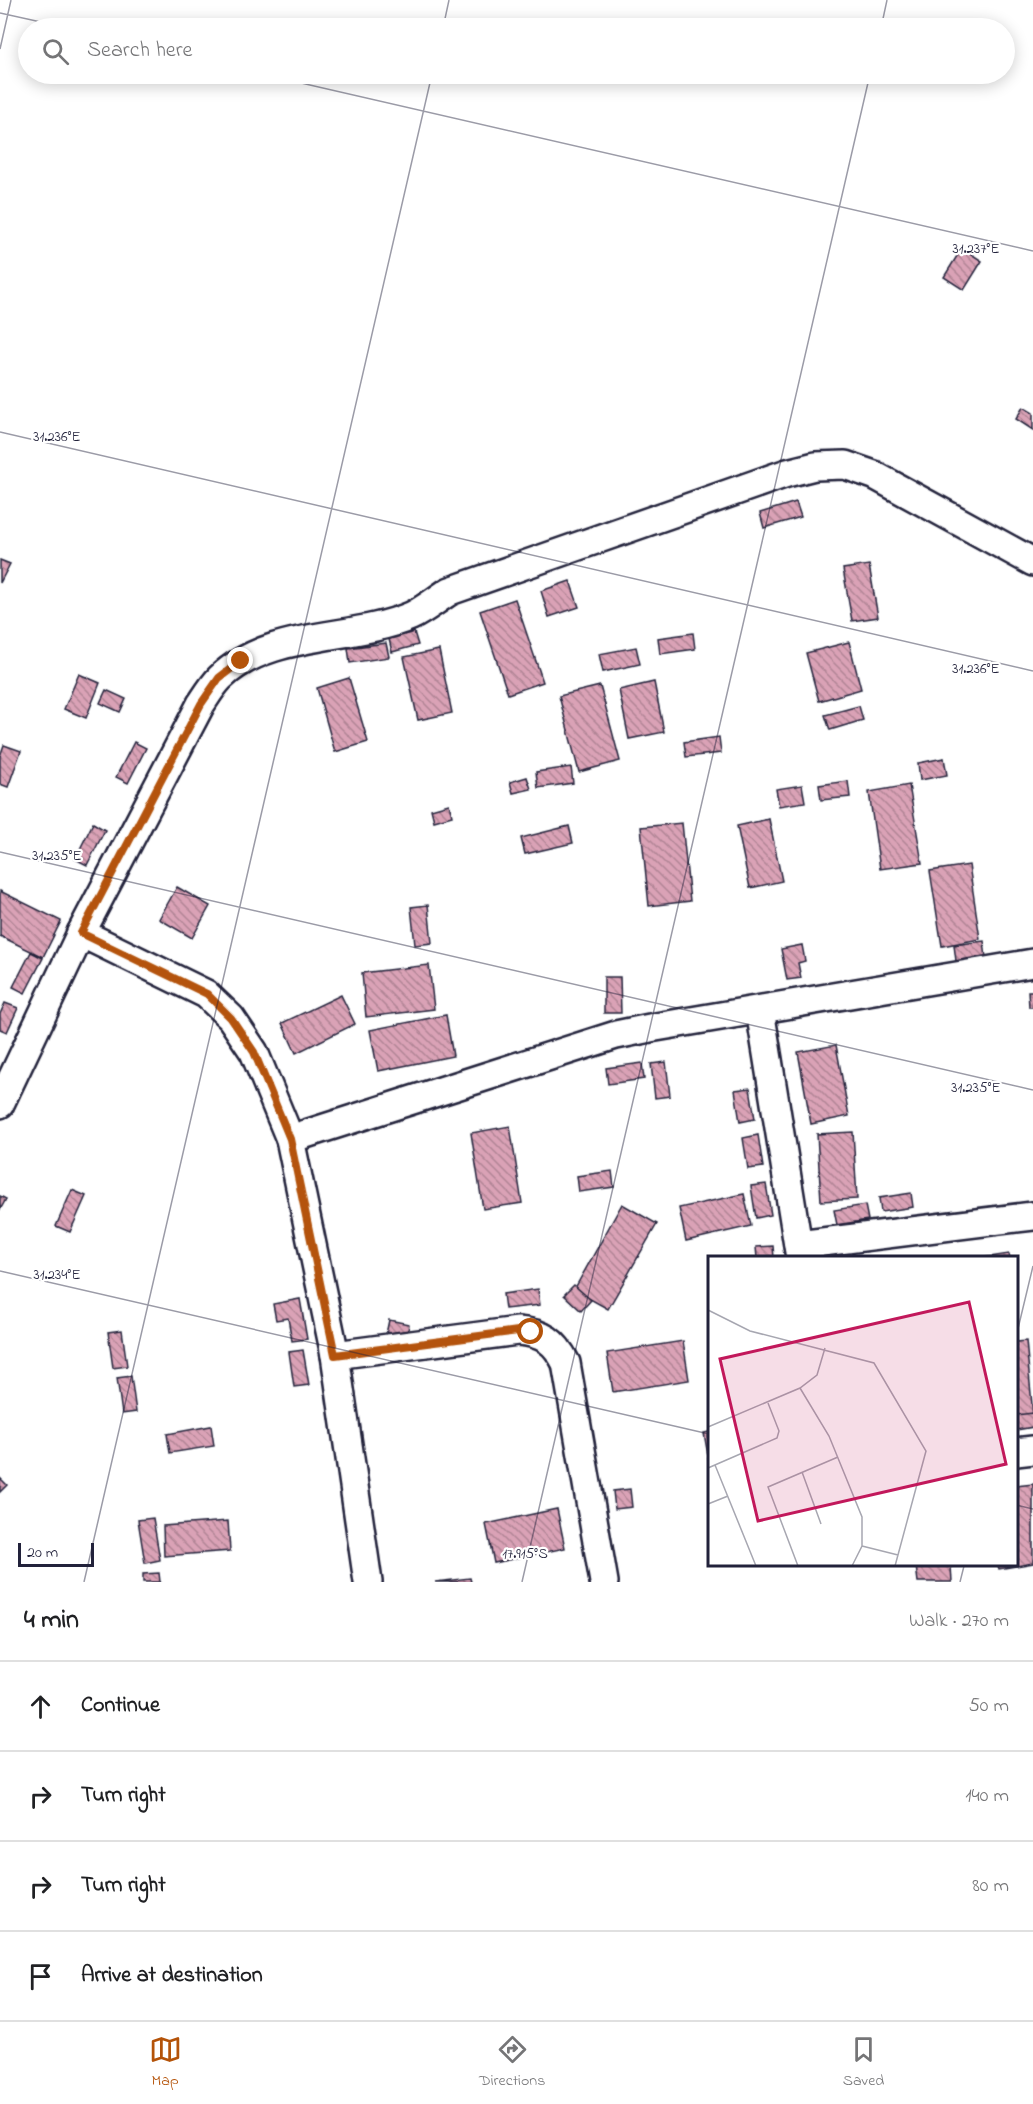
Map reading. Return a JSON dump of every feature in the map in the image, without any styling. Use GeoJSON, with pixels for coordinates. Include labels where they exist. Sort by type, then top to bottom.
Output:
{"type":"FeatureCollection","features":[{"type":"Feature","properties":{"kind":"street"},"geometry":{"type":"LineString","coordinates":[[0,1104],[81,933],[207,695],[219,678],[241,661],[286,643],[375,627],[412,615],[450,591],[787,473],[815,466],[845,465],[874,475],[1033,562]]}},
{"type":"Feature","properties":{"kind":"street"},"geometry":{"type":"LineString","coordinates":[[81,933],[207,994],[231,1018],[254,1052],[290,1139],[335,1355],[368,1582]]}},
{"type":"Feature","properties":{"kind":"street"},"geometry":{"type":"LineString","coordinates":[[290,1139],[616,1035],[1033,963]]}},
{"type":"Feature","properties":{"kind":"street"},"geometry":{"type":"LineString","coordinates":[[760,1010],[799,1251],[1033,1216]]}},
{"type":"Feature","properties":{"kind":"street"},"geometry":{"type":"LineString","coordinates":[[335,1355],[518,1331],[531,1332],[546,1338],[559,1349],[566,1363],[604,1582]]}},
{"type":"Feature","properties":{"kind":"street"},"geometry":{"type":"LineString","coordinates":[[1018,1452],[1033,1450]]}},
{"type":"Feature","properties":{"kind":"building"},"geometry":{"type":"Polygon","coordinates":[[[962,248],[982,261],[964,290],[944,277],[962,248]]]}},
{"type":"Feature","properties":{"kind":"building"},"geometry":{"type":"Polygon","coordinates":[[[1023,407],[1033,413],[1033,430],[1016,419],[1023,407]]]}},
{"type":"Feature","properties":{"kind":"building"},"geometry":{"type":"Polygon","coordinates":[[[796,502],[801,517],[764,528],[760,513],[796,502]]]}},
{"type":"Feature","properties":{"kind":"building"},"geometry":{"type":"Polygon","coordinates":[[[0,560],[10,564],[0,583],[0,560]]]}},
{"type":"Feature","properties":{"kind":"building"},"geometry":{"type":"Polygon","coordinates":[[[869,565],[878,617],[852,621],[843,569],[869,565]]]}},
{"type":"Feature","properties":{"kind":"building"},"geometry":{"type":"Polygon","coordinates":[[[570,581],[579,607],[549,617],[541,591],[570,581]]]}},
{"type":"Feature","properties":{"kind":"building"},"geometry":{"type":"Polygon","coordinates":[[[515,599],[543,682],[508,694],[480,611],[515,599]]]}},
{"type":"Feature","properties":{"kind":"building"},"geometry":{"type":"Polygon","coordinates":[[[414,632],[418,645],[392,652],[389,639],[414,632]]]}},
{"type":"Feature","properties":{"kind":"building"},"geometry":{"type":"Polygon","coordinates":[[[693,633],[695,649],[660,654],[658,638],[693,633]]]}},
{"type":"Feature","properties":{"kind":"building"},"geometry":{"type":"Polygon","coordinates":[[[849,642],[861,689],[819,701],[806,653],[849,642]]]}},
{"type":"Feature","properties":{"kind":"building"},"geometry":{"type":"Polygon","coordinates":[[[386,643],[389,657],[350,663],[348,648],[386,643]]]}},
{"type":"Feature","properties":{"kind":"building"},"geometry":{"type":"Polygon","coordinates":[[[636,647],[640,664],[603,672],[599,654],[636,647]]]}},
{"type":"Feature","properties":{"kind":"building"},"geometry":{"type":"Polygon","coordinates":[[[439,650],[452,713],[418,720],[404,657],[439,650]]]}},
{"type":"Feature","properties":{"kind":"building"},"geometry":{"type":"Polygon","coordinates":[[[79,674],[100,683],[86,718],[64,709],[79,674]]]}},
{"type":"Feature","properties":{"kind":"building"},"geometry":{"type":"Polygon","coordinates":[[[349,678],[368,742],[335,752],[317,688],[349,678]]]}},
{"type":"Feature","properties":{"kind":"building"},"geometry":{"type":"Polygon","coordinates":[[[654,682],[664,732],[629,739],[619,690],[654,682]]]}},
{"type":"Feature","properties":{"kind":"building"},"geometry":{"type":"Polygon","coordinates":[[[600,686],[620,761],[579,772],[559,696],[600,686]]]}},
{"type":"Feature","properties":{"kind":"building"},"geometry":{"type":"Polygon","coordinates":[[[106,690],[126,699],[120,712],[100,703],[106,690]]]}},
{"type":"Feature","properties":{"kind":"building"},"geometry":{"type":"Polygon","coordinates":[[[859,706],[863,720],[830,730],[825,715],[859,706]]]}},
{"type":"Feature","properties":{"kind":"building"},"geometry":{"type":"Polygon","coordinates":[[[719,737],[721,753],[686,757],[684,742],[719,737]]]}},
{"type":"Feature","properties":{"kind":"building"},"geometry":{"type":"Polygon","coordinates":[[[134,742],[146,748],[128,783],[116,777],[134,742]]]}},
{"type":"Feature","properties":{"kind":"building"},"geometry":{"type":"Polygon","coordinates":[[[4,745],[21,751],[8,787],[0,784],[0,756],[4,745]]]}},
{"type":"Feature","properties":{"kind":"building"},"geometry":{"type":"Polygon","coordinates":[[[944,758],[947,775],[920,780],[918,763],[944,758]]]}},
{"type":"Feature","properties":{"kind":"building"},"geometry":{"type":"Polygon","coordinates":[[[571,767],[573,783],[538,788],[536,772],[571,767]]]}},
{"type":"Feature","properties":{"kind":"building"},"geometry":{"type":"Polygon","coordinates":[[[527,777],[531,789],[513,793],[510,782],[527,777]]]}},
{"type":"Feature","properties":{"kind":"building"},"geometry":{"type":"Polygon","coordinates":[[[848,781],[850,797],[821,800],[819,785],[848,781]]]}},
{"type":"Feature","properties":{"kind":"building"},"geometry":{"type":"Polygon","coordinates":[[[802,785],[805,802],[779,806],[776,789],[802,785]]]}},
{"type":"Feature","properties":{"kind":"building"},"geometry":{"type":"Polygon","coordinates":[[[909,785],[922,863],[880,869],[869,792],[909,785]]]}},
{"type":"Feature","properties":{"kind":"building"},"geometry":{"type":"Polygon","coordinates":[[[449,804],[452,816],[434,821],[431,809],[449,804]]]}},
{"type":"Feature","properties":{"kind":"building"},"geometry":{"type":"Polygon","coordinates":[[[769,819],[782,881],[750,888],[737,826],[769,819]]]}},
{"type":"Feature","properties":{"kind":"building"},"geometry":{"type":"Polygon","coordinates":[[[93,823],[105,830],[87,865],[75,859],[93,823]]]}},
{"type":"Feature","properties":{"kind":"building"},"geometry":{"type":"Polygon","coordinates":[[[682,823],[690,901],[649,906],[641,827],[682,823]]]}},
{"type":"Feature","properties":{"kind":"building"},"geometry":{"type":"Polygon","coordinates":[[[569,826],[573,843],[525,854],[521,838],[569,826]]]}},
{"type":"Feature","properties":{"kind":"building"},"geometry":{"type":"Polygon","coordinates":[[[969,865],[980,939],[942,946],[930,871],[969,865]]]}},
{"type":"Feature","properties":{"kind":"building"},"geometry":{"type":"Polygon","coordinates":[[[177,887],[210,906],[192,938],[159,919],[177,887]]]}},
{"type":"Feature","properties":{"kind":"building"},"geometry":{"type":"Polygon","coordinates":[[[0,891],[61,921],[43,957],[0,936],[0,891]]]}},
{"type":"Feature","properties":{"kind":"building"},"geometry":{"type":"Polygon","coordinates":[[[428,905],[432,943],[415,945],[411,907],[428,905]]]}},
{"type":"Feature","properties":{"kind":"building"},"geometry":{"type":"Polygon","coordinates":[[[984,941],[986,958],[956,961],[954,945],[984,941]]]}},
{"type":"Feature","properties":{"kind":"building"},"geometry":{"type":"Polygon","coordinates":[[[802,945],[805,961],[798,963],[801,978],[787,980],[781,949],[802,945]]]}},
{"type":"Feature","properties":{"kind":"building"},"geometry":{"type":"Polygon","coordinates":[[[31,952],[43,958],[25,993],[13,987],[31,952]]]}},
{"type":"Feature","properties":{"kind":"building"},"geometry":{"type":"Polygon","coordinates":[[[429,965],[434,1009],[366,1017],[362,973],[429,965]]]}},
{"type":"Feature","properties":{"kind":"building"},"geometry":{"type":"Polygon","coordinates":[[[604,977],[620,977],[621,1013],[604,1013],[604,977]]]}},
{"type":"Feature","properties":{"kind":"building"},"geometry":{"type":"Polygon","coordinates":[[[1028,991],[1033,991],[1033,1007],[1029,1007],[1028,991]]]}},
{"type":"Feature","properties":{"kind":"building"},"geometry":{"type":"Polygon","coordinates":[[[341,995],[355,1024],[296,1053],[282,1023],[341,995]]]}},
{"type":"Feature","properties":{"kind":"building"},"geometry":{"type":"Polygon","coordinates":[[[5,1003],[18,1008],[7,1032],[0,1029],[0,1014],[5,1003]]]}},
{"type":"Feature","properties":{"kind":"building"},"geometry":{"type":"Polygon","coordinates":[[[446,1015],[453,1056],[378,1071],[370,1030],[446,1015]]]}},
{"type":"Feature","properties":{"kind":"building"},"geometry":{"type":"Polygon","coordinates":[[[836,1045],[849,1116],[811,1124],[798,1052],[836,1045]]]}},
{"type":"Feature","properties":{"kind":"building"},"geometry":{"type":"Polygon","coordinates":[[[666,1062],[670,1096],[655,1098],[651,1064],[666,1062]]]}},
{"type":"Feature","properties":{"kind":"building"},"geometry":{"type":"Polygon","coordinates":[[[642,1063],[644,1079],[608,1084],[606,1068],[642,1063]]]}},
{"type":"Feature","properties":{"kind":"building"},"geometry":{"type":"Polygon","coordinates":[[[750,1088],[755,1119],[740,1122],[735,1090],[750,1088]]]}},
{"type":"Feature","properties":{"kind":"building"},"geometry":{"type":"Polygon","coordinates":[[[510,1126],[522,1203],[483,1209],[471,1133],[510,1126]]]}},
{"type":"Feature","properties":{"kind":"building"},"geometry":{"type":"Polygon","coordinates":[[[853,1132],[857,1199],[821,1201],[817,1134],[853,1132]]]}},
{"type":"Feature","properties":{"kind":"building"},"geometry":{"type":"Polygon","coordinates":[[[758,1135],[763,1167],[748,1169],[743,1138],[758,1135]]]}},
{"type":"Feature","properties":{"kind":"building"},"geometry":{"type":"Polygon","coordinates":[[[612,1171],[614,1187],[579,1192],[577,1176],[612,1171]]]}},
{"type":"Feature","properties":{"kind":"building"},"geometry":{"type":"Polygon","coordinates":[[[766,1184],[771,1215],[756,1218],[751,1186],[766,1184]]]}},
{"type":"Feature","properties":{"kind":"building"},"geometry":{"type":"Polygon","coordinates":[[[72,1190],[86,1196],[70,1232],[56,1226],[72,1190]]]}},
{"type":"Feature","properties":{"kind":"building"},"geometry":{"type":"Polygon","coordinates":[[[911,1193],[913,1207],[881,1212],[879,1198],[911,1193]]]}},
{"type":"Feature","properties":{"kind":"building"},"geometry":{"type":"Polygon","coordinates":[[[744,1194],[751,1226],[686,1241],[679,1208],[744,1194]]]}},
{"type":"Feature","properties":{"kind":"building"},"geometry":{"type":"Polygon","coordinates":[[[0,1196],[6,1199],[0,1210],[0,1196]]]}},
{"type":"Feature","properties":{"kind":"building"},"geometry":{"type":"Polygon","coordinates":[[[622,1204],[657,1224],[608,1309],[574,1290],[622,1204]]]}},
{"type":"Feature","properties":{"kind":"building"},"geometry":{"type":"Polygon","coordinates":[[[865,1205],[868,1220],[837,1225],[834,1210],[865,1205]]]}},
{"type":"Feature","properties":{"kind":"building"},"geometry":{"type":"Polygon","coordinates":[[[773,1246],[774,1256],[757,1256],[756,1247],[773,1246]]]}},
{"type":"Feature","properties":{"kind":"building"},"geometry":{"type":"Polygon","coordinates":[[[574,1285],[591,1300],[581,1311],[564,1295],[574,1285]]]}},
{"type":"Feature","properties":{"kind":"building"},"geometry":{"type":"Polygon","coordinates":[[[538,1289],[540,1305],[505,1309],[503,1294],[538,1289]]]}},
{"type":"Feature","properties":{"kind":"building"},"geometry":{"type":"Polygon","coordinates":[[[300,1299],[307,1339],[292,1341],[288,1318],[276,1320],[273,1304],[300,1299]]]}},
{"type":"Feature","properties":{"kind":"building"},"geometry":{"type":"Polygon","coordinates":[[[389,1320],[409,1324],[407,1338],[386,1334],[389,1320]]]}},
{"type":"Feature","properties":{"kind":"building"},"geometry":{"type":"Polygon","coordinates":[[[122,1330],[127,1366],[113,1368],[108,1332],[122,1330]]]}},
{"type":"Feature","properties":{"kind":"building"},"geometry":{"type":"Polygon","coordinates":[[[683,1341],[689,1380],[613,1392],[607,1353],[683,1341]]]}},
{"type":"Feature","properties":{"kind":"building"},"geometry":{"type":"Polygon","coordinates":[[[1026,1341],[1033,1415],[1018,1417],[1018,1342],[1026,1341]]]}},
{"type":"Feature","properties":{"kind":"building"},"geometry":{"type":"Polygon","coordinates":[[[303,1350],[309,1385],[294,1387],[289,1352],[303,1350]]]}},
{"type":"Feature","properties":{"kind":"building"},"geometry":{"type":"Polygon","coordinates":[[[131,1376],[136,1412],[122,1414],[117,1378],[131,1376]]]}},
{"type":"Feature","properties":{"kind":"building"},"geometry":{"type":"Polygon","coordinates":[[[1033,1413],[1033,1427],[1018,1430],[1018,1415],[1033,1413]]]}},
{"type":"Feature","properties":{"kind":"building"},"geometry":{"type":"Polygon","coordinates":[[[211,1426],[214,1446],[170,1453],[167,1434],[211,1426]]]}},
{"type":"Feature","properties":{"kind":"building"},"geometry":{"type":"Polygon","coordinates":[[[708,1432],[708,1455],[704,1433],[708,1432]]]}},
{"type":"Feature","properties":{"kind":"building"},"geometry":{"type":"Polygon","coordinates":[[[0,1478],[7,1485],[0,1492],[0,1478]]]}},
{"type":"Feature","properties":{"kind":"building"},"geometry":{"type":"Polygon","coordinates":[[[1033,1484],[1033,1563],[1018,1566],[1018,1486],[1033,1484]]]}},
{"type":"Feature","properties":{"kind":"building"},"geometry":{"type":"Polygon","coordinates":[[[630,1489],[632,1507],[615,1509],[613,1491],[630,1489]]]}},
{"type":"Feature","properties":{"kind":"building"},"geometry":{"type":"Polygon","coordinates":[[[557,1509],[565,1548],[494,1563],[486,1524],[557,1509]]]}},
{"type":"Feature","properties":{"kind":"building"},"geometry":{"type":"Polygon","coordinates":[[[153,1518],[160,1560],[145,1563],[138,1520],[153,1518]]]}},
{"type":"Feature","properties":{"kind":"building"},"geometry":{"type":"Polygon","coordinates":[[[228,1521],[230,1551],[164,1556],[163,1526],[228,1521]]]}},
{"type":"Feature","properties":{"kind":"building"},"geometry":{"type":"Polygon","coordinates":[[[916,1567],[951,1567],[952,1582],[918,1582],[916,1567]]]}},
{"type":"Feature","properties":{"kind":"building"},"geometry":{"type":"Polygon","coordinates":[[[159,1573],[160,1582],[143,1582],[143,1574],[159,1573]]]}},
{"type":"Feature","properties":{"kind":"building"},"geometry":{"type":"Polygon","coordinates":[[[470,1578],[471,1582],[435,1582],[470,1578]]]}},
{"type":"Feature","properties":{"kind":"route"},"geometry":{"type":"LineString","coordinates":[[241,661],[219,678],[201,704],[81,933],[207,994],[231,1018],[254,1052],[290,1139],[335,1355],[518,1331],[531,1332]]}}]}
